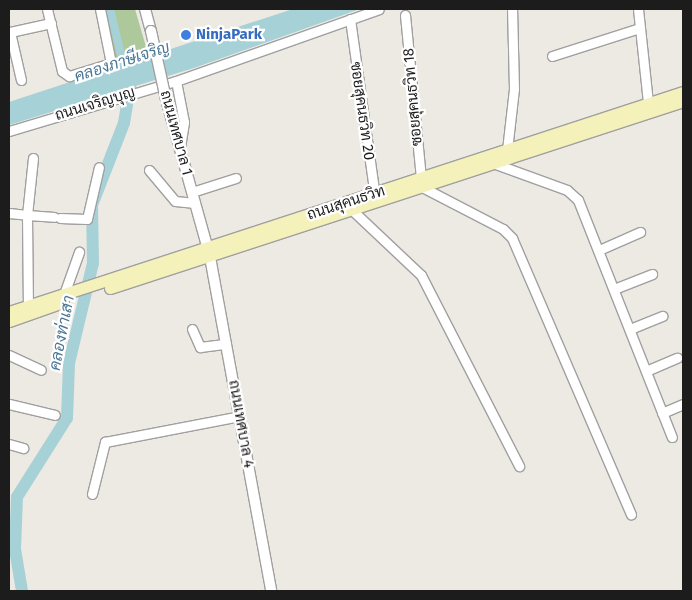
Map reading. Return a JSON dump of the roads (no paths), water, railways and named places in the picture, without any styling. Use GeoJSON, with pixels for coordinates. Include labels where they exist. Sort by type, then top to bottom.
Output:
{"type":"FeatureCollection","features":[{"type":"Feature","properties":{"kind":"main road","name":"ถนนสุคนธวิท"},"geometry":{"type":"LineString","coordinates":[[208,253],[422,182],[482,158],[683,92]]}},
{"type":"Feature","properties":{"kind":"main road","name":"ถนนสุคนธวิท"},"geometry":{"type":"LineString","coordinates":[[422,182],[493,164],[683,101]]}},
{"type":"Feature","properties":{"kind":"main road","name":"ถนนสุคนธวิท"},"geometry":{"type":"LineString","coordinates":[[9,321],[28,310],[71,295],[352,210],[375,198]]}},
{"type":"Feature","properties":{"kind":"main road","name":"ถนนสุคนธวิท"},"geometry":{"type":"LineString","coordinates":[[9,312],[28,310]]}},
{"type":"Feature","properties":{"kind":"street"},"geometry":{"type":"LineString","coordinates":[[47,9],[65,76],[90,71],[111,63],[100,9]]}},
{"type":"Feature","properties":{"kind":"street","name":"ถนนเทศบาล 1"},"geometry":{"type":"LineString","coordinates":[[145,9],[166,99],[208,253]]}},
{"type":"Feature","properties":{"kind":"street","name":"ถนนเจริญบุญ"},"geometry":{"type":"LineString","coordinates":[[9,131],[127,94],[176,81],[379,9]]}},
{"type":"Feature","properties":{"kind":"street"},"geometry":{"type":"LineString","coordinates":[[507,150],[514,89],[512,9]]}},
{"type":"Feature","properties":{"kind":"street"},"geometry":{"type":"LineString","coordinates":[[638,9],[648,103]]}},
{"type":"Feature","properties":{"kind":"street","name":"ซอยสุคนธวิท 18"},"geometry":{"type":"LineString","coordinates":[[405,15],[422,182]]}},
{"type":"Feature","properties":{"kind":"street","name":"ซอยสุคนธวิท 20"},"geometry":{"type":"LineString","coordinates":[[350,19],[375,198]]}},
{"type":"Feature","properties":{"kind":"street"},"geometry":{"type":"LineString","coordinates":[[21,80],[10,32],[51,23]]}},
{"type":"Feature","properties":{"kind":"street"},"geometry":{"type":"LineString","coordinates":[[552,56],[640,28]]}},
{"type":"Feature","properties":{"kind":"street"},"geometry":{"type":"LineString","coordinates":[[176,81],[184,122],[180,148]]}},
{"type":"Feature","properties":{"kind":"street"},"geometry":{"type":"LineString","coordinates":[[28,310],[27,215],[33,158]]}},
{"type":"Feature","properties":{"kind":"street"},"geometry":{"type":"LineString","coordinates":[[482,158],[493,164],[574,193],[599,250],[672,437]]}},
{"type":"Feature","properties":{"kind":"street"},"geometry":{"type":"LineString","coordinates":[[9,214],[87,219],[99,167]]}},
{"type":"Feature","properties":{"kind":"street"},"geometry":{"type":"LineString","coordinates":[[149,170],[175,201],[195,203]]}},
{"type":"Feature","properties":{"kind":"street"},"geometry":{"type":"LineString","coordinates":[[192,192],[236,178]]}},
{"type":"Feature","properties":{"kind":"street"},"geometry":{"type":"LineString","coordinates":[[422,182],[504,229],[512,238],[631,514]]}},
{"type":"Feature","properties":{"kind":"street"},"geometry":{"type":"LineString","coordinates":[[352,210],[421,276],[519,466]]}},
{"type":"Feature","properties":{"kind":"street"},"geometry":{"type":"LineString","coordinates":[[599,250],[640,232]]}},
{"type":"Feature","properties":{"kind":"street"},"geometry":{"type":"LineString","coordinates":[[71,295],[79,252]]}},
{"type":"Feature","properties":{"kind":"street","name":"ถนนเทศบาล 4"},"geometry":{"type":"LineString","coordinates":[[208,253],[240,416],[271,591]]}},
{"type":"Feature","properties":{"kind":"street"},"geometry":{"type":"LineString","coordinates":[[614,289],[652,274]]}},
{"type":"Feature","properties":{"kind":"street"},"geometry":{"type":"LineString","coordinates":[[630,329],[663,316]]}},
{"type":"Feature","properties":{"kind":"street"},"geometry":{"type":"LineString","coordinates":[[192,329],[200,347],[226,344]]}},
{"type":"Feature","properties":{"kind":"street"},"geometry":{"type":"LineString","coordinates":[[9,355],[41,370]]}},
{"type":"Feature","properties":{"kind":"street"},"geometry":{"type":"LineString","coordinates":[[646,371],[678,358]]}},
{"type":"Feature","properties":{"kind":"street"},"geometry":{"type":"LineString","coordinates":[[9,404],[55,415]]}},
{"type":"Feature","properties":{"kind":"street"},"geometry":{"type":"LineString","coordinates":[[662,413],[683,404]]}},
{"type":"Feature","properties":{"kind":"street"},"geometry":{"type":"LineString","coordinates":[[92,494],[105,442],[240,416]]}},
{"type":"Feature","properties":{"kind":"street"},"geometry":{"type":"LineString","coordinates":[[9,444],[23,448]]}},
{"type":"Feature","properties":{"kind":"water"},"geometry":{"type":"Polygon","coordinates":[[[293,9],[360,9],[194,68],[9,125],[9,102],[293,9]]]}},
{"type":"Feature","properties":{"kind":"waterway","name":"คลองท่าเสา"},"geometry":{"type":"LineString","coordinates":[[110,9],[126,75]]}},
{"type":"Feature","properties":{"kind":"waterway","name":"คลองท่าเสา"},"geometry":{"type":"LineString","coordinates":[[22,591],[15,549],[17,497],[67,418],[69,363],[93,263],[92,205],[124,123],[132,74]]}},
{"type":"Feature","properties":{"kind":"place","name":"NinjaPark"},"geometry":{"type":"Point","coordinates":[186,35]}},
{"type":"Feature","properties":{"kind":"water label","name":"คลองภาษีเจริญ"},"geometry":{"type":"Point","coordinates":[122,62]}}]}
